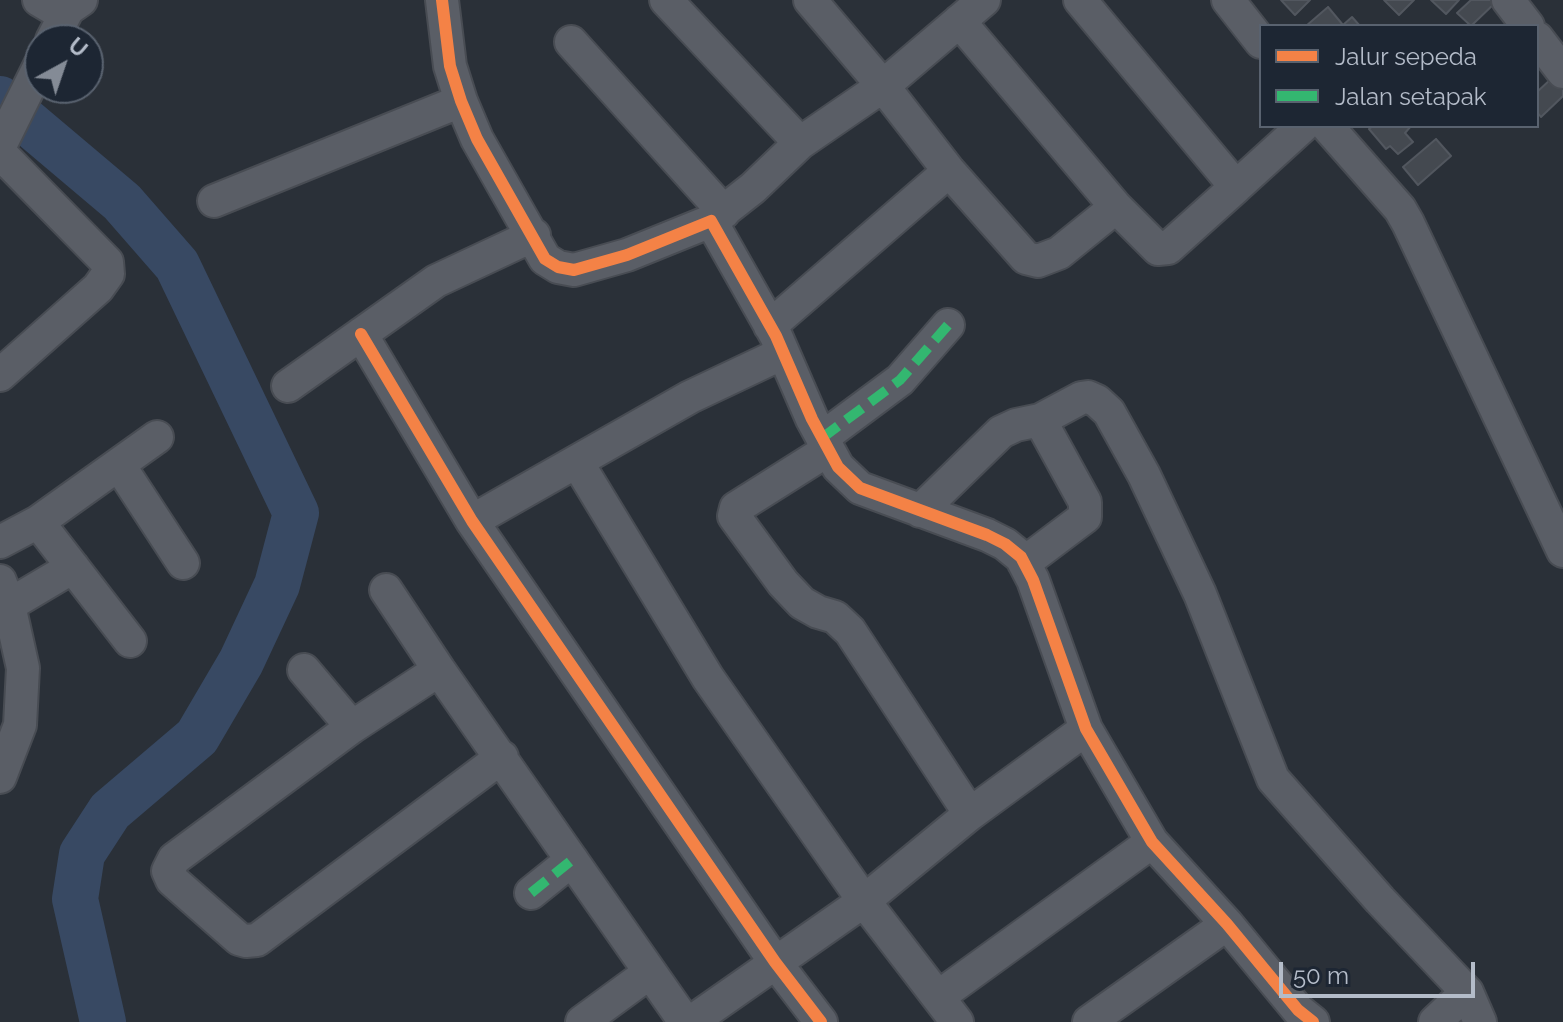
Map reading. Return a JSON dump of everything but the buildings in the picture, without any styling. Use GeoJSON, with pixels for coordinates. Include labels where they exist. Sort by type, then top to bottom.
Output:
{"type":"FeatureCollection","features":[{"type":"Feature","properties":{"kind":"street"},"geometry":{"type":"LineString","coordinates":[[442,0],[450,66],[477,139],[545,259],[558,267],[574,270],[640,251],[717,217],[800,143],[883,86],[984,0]]}},
{"type":"Feature","properties":{"kind":"street"},"geometry":{"type":"LineString","coordinates":[[666,0],[800,143]]}},
{"type":"Feature","properties":{"kind":"street"},"geometry":{"type":"LineString","coordinates":[[810,0],[1012,245],[1032,260],[1048,259],[1059,253],[1116,207]]}},
{"type":"Feature","properties":{"kind":"street"},"geometry":{"type":"LineString","coordinates":[[1080,0],[1236,187]]}},
{"type":"Feature","properties":{"kind":"street"},"geometry":{"type":"LineString","coordinates":[[1228,0],[1259,39]]}},
{"type":"Feature","properties":{"kind":"street"},"geometry":{"type":"LineString","coordinates":[[1508,0],[1526,24]]}},
{"type":"Feature","properties":{"kind":"street"},"geometry":{"type":"LineString","coordinates":[[57,24],[63,3]]}},
{"type":"Feature","properties":{"kind":"street"},"geometry":{"type":"LineString","coordinates":[[959,21],[1116,207],[1155,247],[1163,250],[1301,128]]}},
{"type":"Feature","properties":{"kind":"street"},"geometry":{"type":"LineString","coordinates":[[1539,41],[1563,72]]}},
{"type":"Feature","properties":{"kind":"street"},"geometry":{"type":"LineString","coordinates":[[571,42],[717,217],[825,444],[853,483],[996,540],[1015,551],[1024,563],[1033,580],[1086,729],[1152,842],[1227,924],[1298,1018]]}},
{"type":"Feature","properties":{"kind":"street"},"geometry":{"type":"LineString","coordinates":[[0,375],[98,288],[108,274],[107,262],[2,144],[24,98]]}},
{"type":"Feature","properties":{"kind":"street"},"geometry":{"type":"LineString","coordinates":[[214,201],[461,101]]}},
{"type":"Feature","properties":{"kind":"street"},"geometry":{"type":"LineString","coordinates":[[1329,128],[1400,209],[1408,223],[1563,551]]}},
{"type":"Feature","properties":{"kind":"street"},"geometry":{"type":"LineString","coordinates":[[472,521],[690,397],[777,339],[949,171]]}},
{"type":"Feature","properties":{"kind":"street"},"geometry":{"type":"LineString","coordinates":[[288,386],[436,281],[534,235]]}},
{"type":"Feature","properties":{"kind":"street"},"geometry":{"type":"LineString","coordinates":[[948,325],[900,380],[825,444],[736,508],[734,516],[783,583],[802,603],[835,617],[850,631],[970,814]]}},
{"type":"Feature","properties":{"kind":"street"},"geometry":{"type":"LineString","coordinates":[[361,334],[472,521],[775,962],[821,1022]]}},
{"type":"Feature","properties":{"kind":"street"},"geometry":{"type":"LineString","coordinates":[[920,511],[1001,432],[1040,420],[1081,398],[1097,401],[1109,412],[1144,475],[1200,594],[1273,779],[1467,992],[1480,1022]]}},
{"type":"Feature","properties":{"kind":"street"},"geometry":{"type":"LineString","coordinates":[[1024,563],[1085,517],[1085,502],[1040,420]]}},
{"type":"Feature","properties":{"kind":"street"},"geometry":{"type":"LineString","coordinates":[[0,542],[38,522],[157,437]]}},
{"type":"Feature","properties":{"kind":"street"},"geometry":{"type":"LineString","coordinates":[[577,462],[708,678],[864,901],[948,1010],[1152,842]]}},
{"type":"Feature","properties":{"kind":"street"},"geometry":{"type":"LineString","coordinates":[[119,465],[183,563]]}},
{"type":"Feature","properties":{"kind":"street"},"geometry":{"type":"LineString","coordinates":[[38,522],[130,641]]}},
{"type":"Feature","properties":{"kind":"street"},"geometry":{"type":"LineString","coordinates":[[0,777],[20,725],[23,668],[5,593],[73,567]]}},
{"type":"Feature","properties":{"kind":"street"},"geometry":{"type":"LineString","coordinates":[[386,590],[649,973],[688,1022],[864,901],[970,814],[1086,729]]}},
{"type":"Feature","properties":{"kind":"street"},"geometry":{"type":"LineString","coordinates":[[304,670],[352,727]]}},
{"type":"Feature","properties":{"kind":"street"},"geometry":{"type":"LineString","coordinates":[[439,670],[352,727],[171,864],[168,871],[172,880],[239,939],[251,942],[265,935],[502,757]]}},
{"type":"Feature","properties":{"kind":"street"},"geometry":{"type":"LineString","coordinates":[[531,893],[572,860]]}},
{"type":"Feature","properties":{"kind":"street"},"geometry":{"type":"LineString","coordinates":[[1089,1022],[1227,924]]}},
{"type":"Feature","properties":{"kind":"street"},"geometry":{"type":"LineString","coordinates":[[582,1022],[649,973]]}},
{"type":"Feature","properties":{"kind":"street"},"geometry":{"type":"LineString","coordinates":[[1435,1022],[1467,992]]}},
{"type":"Feature","properties":{"kind":"waterway"},"geometry":{"type":"LineString","coordinates":[[0,99],[122,202],[177,265],[296,513],[277,585],[241,662],[197,737],[110,811],[82,854],[75,899],[103,1022]]}},
{"type":"Feature","properties":{"kind":"marked path"},"geometry":{"type":"LineString","coordinates":[[822,438],[900,380],[948,325]]}},
{"type":"Feature","properties":{"kind":"marked path"},"geometry":{"type":"LineString","coordinates":[[531,893],[572,860]]}},
{"type":"Feature","properties":{"kind":"cycle path"},"geometry":{"type":"LineString","coordinates":[[442,0],[450,66],[461,101],[477,139],[545,259],[558,267],[574,270],[627,255],[711,221],[776,336],[812,419],[838,467],[860,488],[987,535],[1021,557],[1033,580],[1086,729],[1152,842],[1227,924],[1298,1010],[1313,1022]]}},
{"type":"Feature","properties":{"kind":"cycle path"},"geometry":{"type":"LineString","coordinates":[[361,334],[472,521],[775,962],[821,1022]]}}]}
